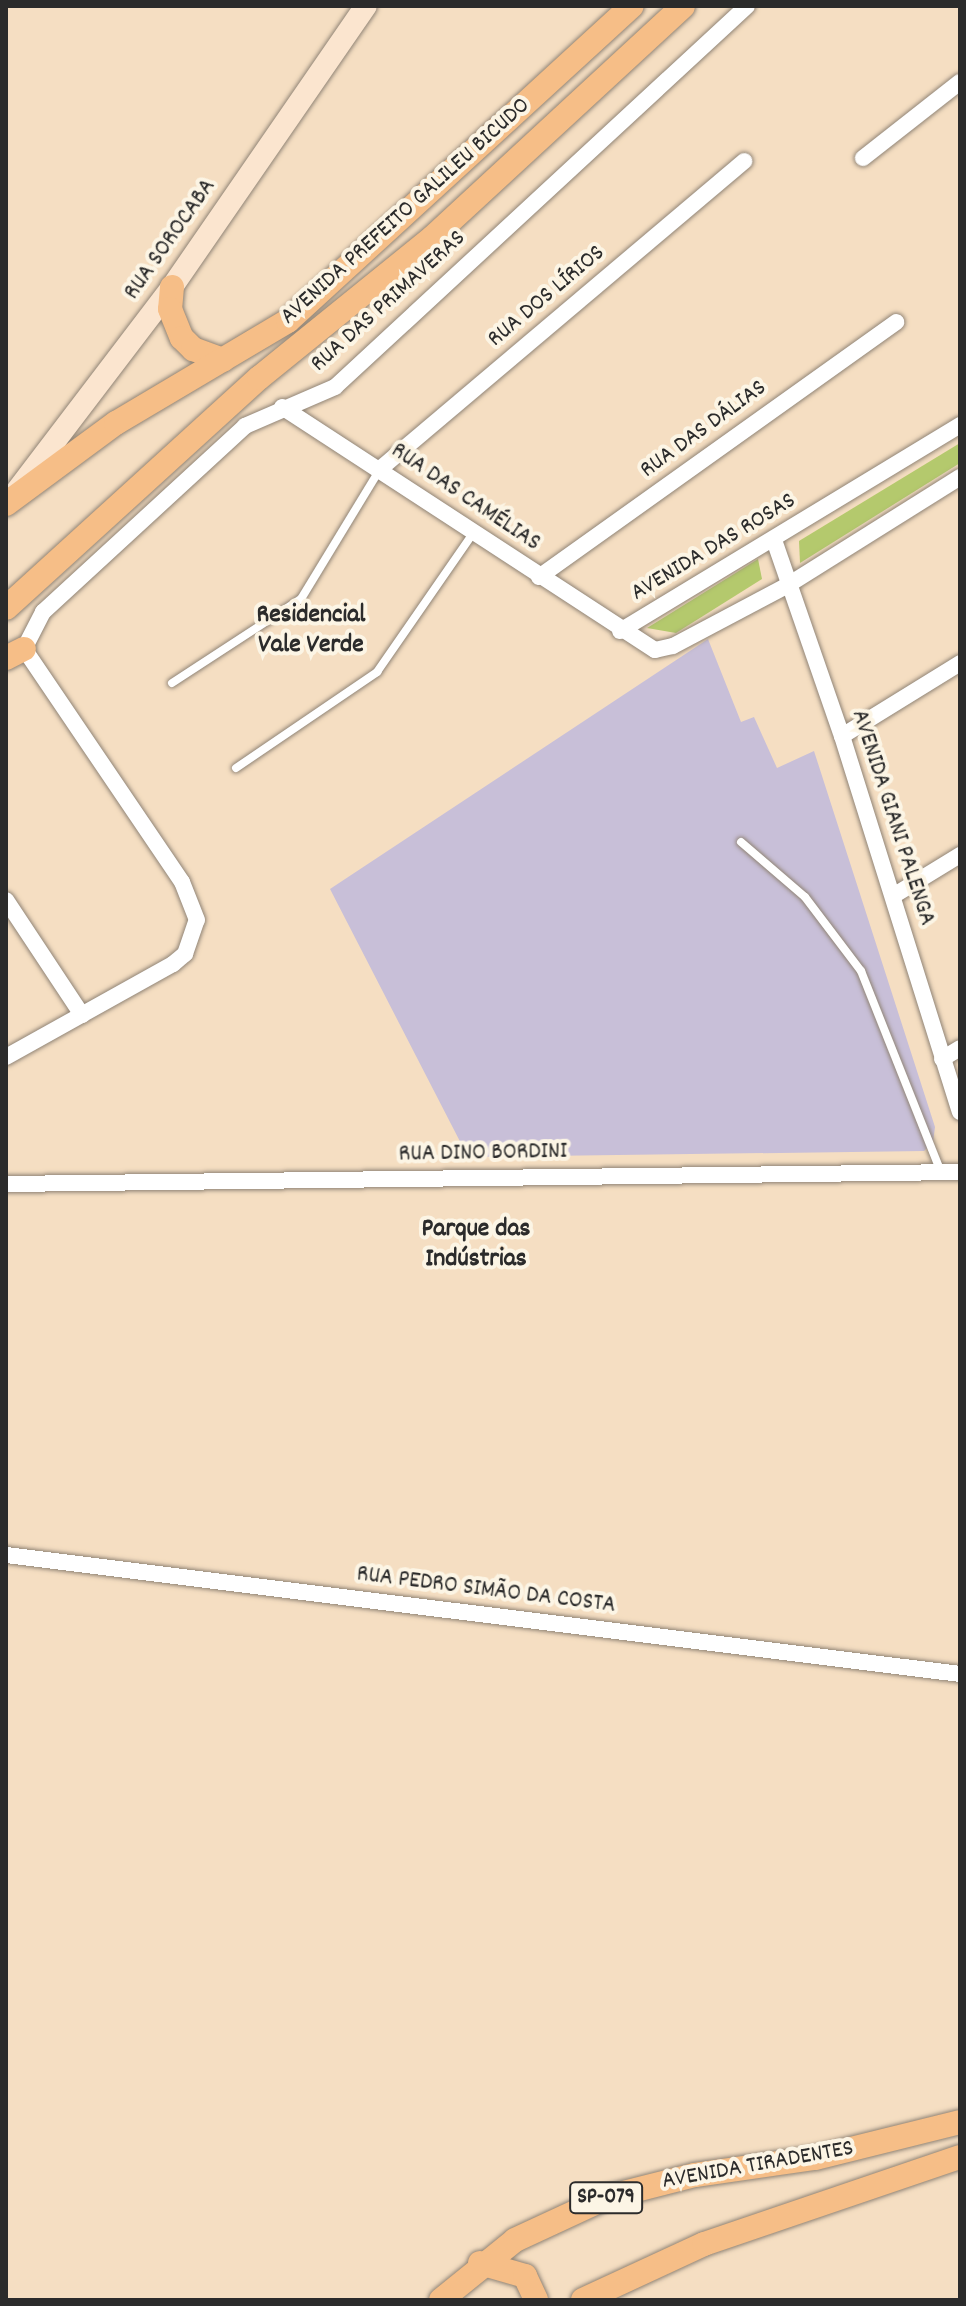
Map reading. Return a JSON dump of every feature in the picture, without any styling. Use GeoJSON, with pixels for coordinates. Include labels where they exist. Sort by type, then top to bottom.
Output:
{"type":"FeatureCollection","features":[{"type":"Feature","properties":{"kind":"main road","name":"RUA SOROCABA"},"geometry":{"type":"LineString","coordinates":[[8,501],[172,287],[366,6]]}},
{"type":"Feature","properties":{"kind":"main road","name":"AVENIDA PREFEITO GALILEU BICUDO"},"geometry":{"type":"LineString","coordinates":[[8,501],[116,423],[288,321],[632,6]]}},
{"type":"Feature","properties":{"kind":"main road"},"geometry":{"type":"LineString","coordinates":[[6,608],[259,378],[433,237],[683,6]]}},
{"type":"Feature","properties":{"kind":"main road"},"geometry":{"type":"LineString","coordinates":[[172,287],[170,309],[182,338],[193,349],[223,360]]}},
{"type":"Feature","properties":{"kind":"main road","name":"AVENIDA TIRADENTES"},"geometry":{"type":"LineString","coordinates":[[441,2300],[480,2263],[563,2216],[644,2186],[815,2158],[960,2122]]}},
{"type":"Feature","properties":{"kind":"main road","name":"AVENIDA TIRADENTES"},"geometry":{"type":"LineString","coordinates":[[583,2300],[704,2244],[960,2157]]}},
{"type":"Feature","properties":{"kind":"main road"},"geometry":{"type":"LineString","coordinates":[[480,2263],[525,2276],[536,2300]]}},
{"type":"Feature","properties":{"kind":"street","name":"RUA DAS PRIMAVERAS"},"geometry":{"type":"LineString","coordinates":[[15,653],[43,612],[245,426],[282,407],[335,387],[747,6]]}},
{"type":"Feature","properties":{"kind":"street"},"geometry":{"type":"LineString","coordinates":[[863,158],[960,82]]}},
{"type":"Feature","properties":{"kind":"street","name":"RUA DOS LÍRIOS"},"geometry":{"type":"LineString","coordinates":[[380,469],[744,161]]}},
{"type":"Feature","properties":{"kind":"street","name":"RUA DAS DÁLIAS"},"geometry":{"type":"LineString","coordinates":[[539,577],[896,322]]}},
{"type":"Feature","properties":{"kind":"street","name":"RUA DAS CAMÉLIAS"},"geometry":{"type":"LineString","coordinates":[[282,407],[380,469],[620,631]]}},
{"type":"Feature","properties":{"kind":"street","name":"AVENIDA DAS ROSAS"},"geometry":{"type":"LineString","coordinates":[[960,425],[620,631],[645,647],[666,648],[788,585],[960,477]]}},
{"type":"Feature","properties":{"kind":"street","name":"AVENIDA GIANI PALENGA"},"geometry":{"type":"LineString","coordinates":[[774,540],[842,736],[960,1112]]}},
{"type":"Feature","properties":{"kind":"street"},"geometry":{"type":"LineString","coordinates":[[6,1057],[185,954],[197,920],[182,882],[15,653]]}},
{"type":"Feature","properties":{"kind":"street"},"geometry":{"type":"LineString","coordinates":[[842,736],[960,663]]}},
{"type":"Feature","properties":{"kind":"street"},"geometry":{"type":"LineString","coordinates":[[893,896],[960,855]]}},
{"type":"Feature","properties":{"kind":"street"},"geometry":{"type":"LineString","coordinates":[[6,900],[82,1015]]}},
{"type":"Feature","properties":{"kind":"street"},"geometry":{"type":"LineString","coordinates":[[942,1059],[960,1048]]}},
{"type":"Feature","properties":{"kind":"street","name":"RUA DINO BORDINI"},"geometry":{"type":"LineString","coordinates":[[6,1184],[960,1172]]}},
{"type":"Feature","properties":{"kind":"street","name":"RUA PEDRO SIMÃO DA COSTA"},"geometry":{"type":"LineString","coordinates":[[6,1555],[960,1674]]}},
{"type":"Feature","properties":{"kind":"lane"},"geometry":{"type":"LineString","coordinates":[[172,683],[301,599],[380,469]]}},
{"type":"Feature","properties":{"kind":"lane"},"geometry":{"type":"LineString","coordinates":[[236,768],[377,672],[475,532]]}},
{"type":"Feature","properties":{"kind":"lane"},"geometry":{"type":"LineString","coordinates":[[741,842],[805,897],[861,971],[942,1172]]}},
{"type":"Feature","properties":{"kind":"shaded area"},"geometry":{"type":"Polygon","coordinates":[[[708,639],[741,722],[754,717],[777,768],[814,751],[935,1127],[933,1142],[924,1151],[468,1157],[330,889],[708,639]]]}},
{"type":"Feature","properties":{"kind":"green space"},"geometry":{"type":"Polygon","coordinates":[[[960,443],[960,463],[800,563],[799,541],[960,443]]]}},
{"type":"Feature","properties":{"kind":"green space"},"geometry":{"type":"Polygon","coordinates":[[[758,559],[762,579],[676,633],[647,628],[758,559]]]}},
{"type":"Feature","properties":{"kind":"district","name":"Residencial Vale Verde"},"geometry":{"type":"Point","coordinates":[311,631]}},
{"type":"Feature","properties":{"kind":"district","name":"Parque das Indústrias"},"geometry":{"type":"Point","coordinates":[476,1245]}}]}
